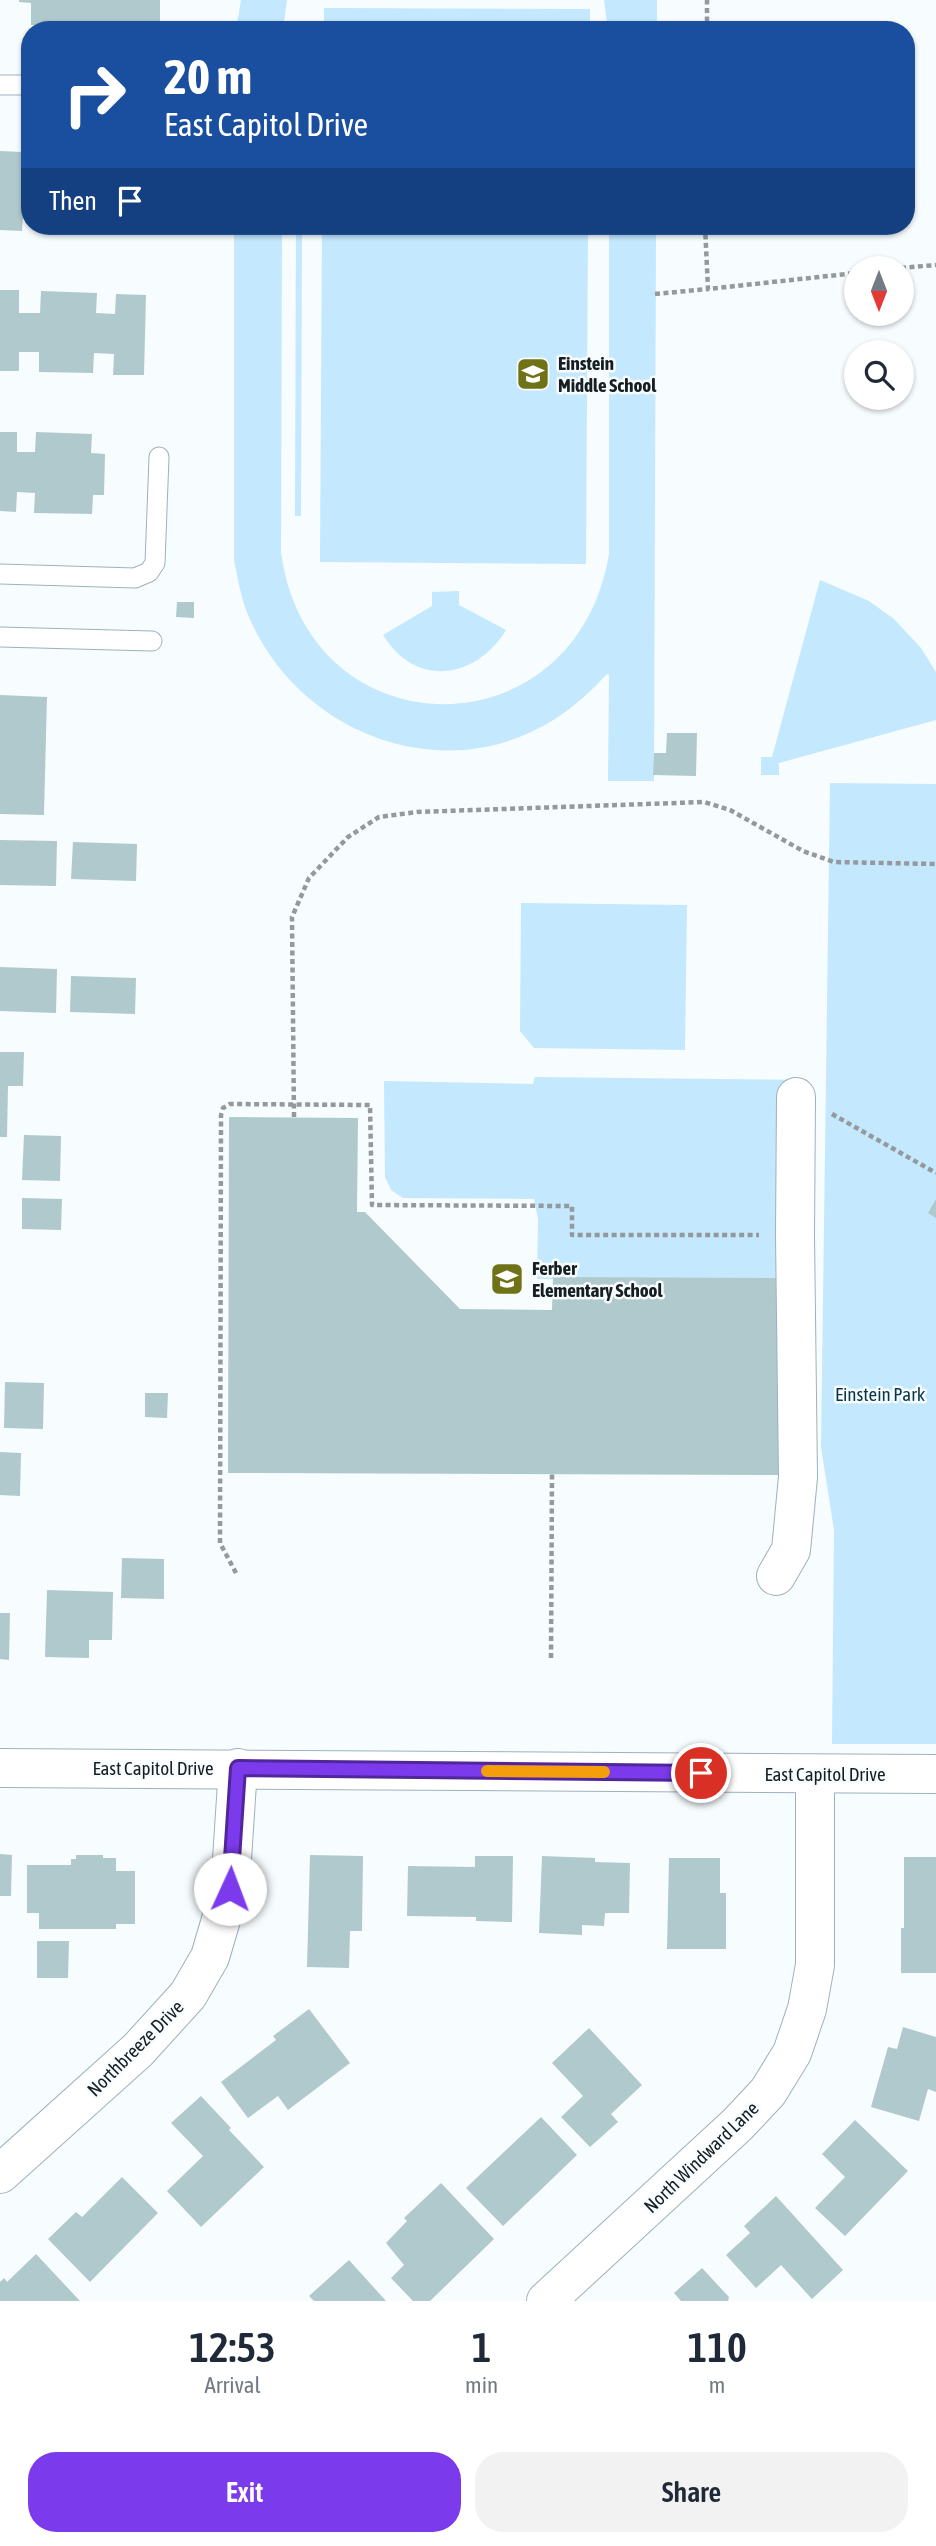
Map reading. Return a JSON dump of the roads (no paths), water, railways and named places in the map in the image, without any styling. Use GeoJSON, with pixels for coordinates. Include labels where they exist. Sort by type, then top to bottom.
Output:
{"type":"FeatureCollection","features":[{"type":"Feature","properties":{"kind":"street"},"geometry":{"type":"LineString","coordinates":[[776,1576],[791,1550],[798,1476],[796,1097]]}},
{"type":"Feature","properties":{"kind":"street","name":"East Capitol Drive"},"geometry":{"type":"LineString","coordinates":[[0,1768],[936,1774]]}},
{"type":"Feature","properties":{"kind":"street","name":"Northbreeze Drive"},"geometry":{"type":"LineString","coordinates":[[0,2174],[138,2050],[188,1995],[210,1957],[230,1889],[238,1768]]}},
{"type":"Feature","properties":{"kind":"street","name":"North Windward Lane"},"geometry":{"type":"LineString","coordinates":[[546,2301],[738,2124],[768,2092],[792,2053],[807,2009],[815,1965],[815,1774]]}},
{"type":"Feature","properties":{"kind":"lane"},"geometry":{"type":"LineString","coordinates":[[0,85],[21,85]]}},
{"type":"Feature","properties":{"kind":"lane"},"geometry":{"type":"LineString","coordinates":[[0,574],[135,578],[149,572],[155,563],[159,457]]}},
{"type":"Feature","properties":{"kind":"lane"},"geometry":{"type":"LineString","coordinates":[[0,637],[152,641]]}},
{"type":"Feature","properties":{"kind":"place","name":"Einstein Middle School"},"geometry":{"type":"Point","coordinates":[533,374]}},
{"type":"Feature","properties":{"kind":"place","name":"Ferber Elementary School"},"geometry":{"type":"Point","coordinates":[507,1279]}},
{"type":"Feature","properties":{"kind":"park label","name":"Einstein Park"},"geometry":{"type":"Point","coordinates":[880,1394]}}]}
